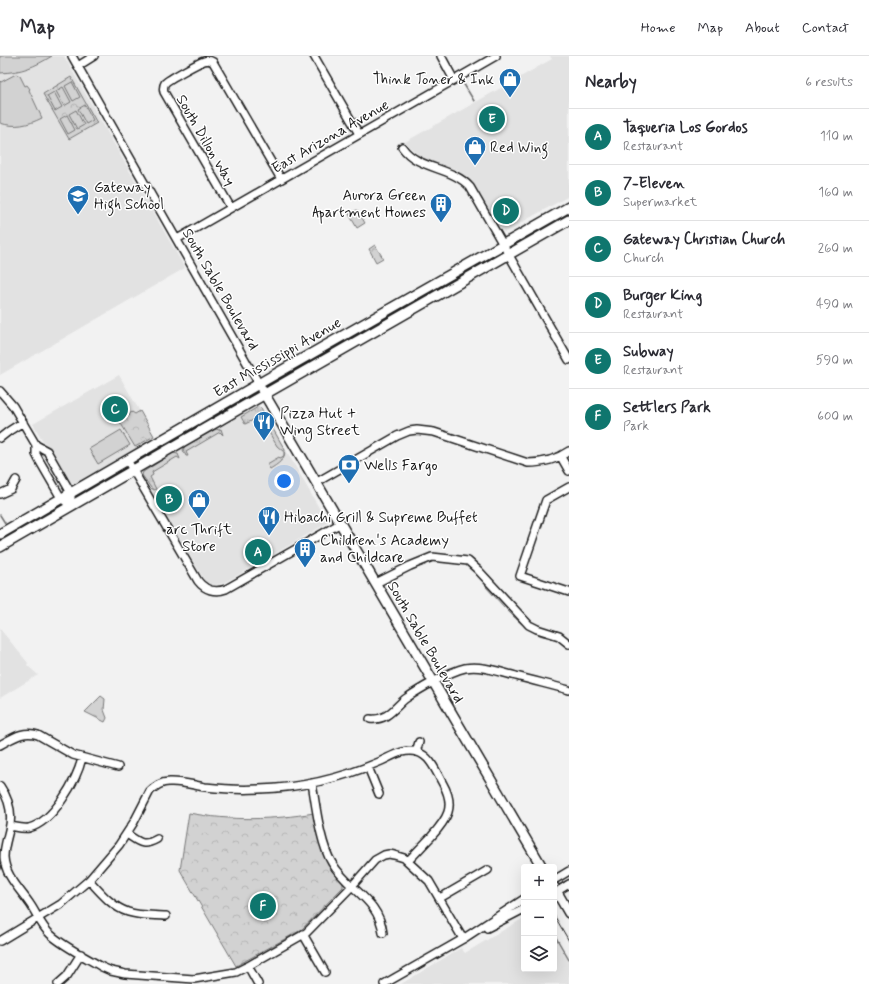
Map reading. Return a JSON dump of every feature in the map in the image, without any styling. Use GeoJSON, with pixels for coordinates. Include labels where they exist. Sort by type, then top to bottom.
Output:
{"type":"FeatureCollection","features":[{"type":"Feature","properties":{"kind":"main road","name":"East Mississippi Avenue"},"geometry":{"type":"LineString","coordinates":[[0,534],[569,207]]}},
{"type":"Feature","properties":{"kind":"main road","name":"East Mississippi Avenue"},"geometry":{"type":"LineString","coordinates":[[0,547],[569,220]]}},
{"type":"Feature","properties":{"kind":"main road","name":"South Sable Boulevard"},"geometry":{"type":"LineString","coordinates":[[259,384],[540,864]]}},
{"type":"Feature","properties":{"kind":"main road"},"geometry":{"type":"LineString","coordinates":[[557,893],[569,913]]}},
{"type":"Feature","properties":{"kind":"street","name":"South Sable Boulevard"},"geometry":{"type":"LineString","coordinates":[[72,56],[259,384]]}},
{"type":"Feature","properties":{"kind":"street"},"geometry":{"type":"LineString","coordinates":[[78,66],[94,56]]}},
{"type":"Feature","properties":{"kind":"street"},"geometry":{"type":"LineString","coordinates":[[314,56],[359,134]]}},
{"type":"Feature","properties":{"kind":"street"},"geometry":{"type":"LineString","coordinates":[[441,56],[454,80]]}},
{"type":"Feature","properties":{"kind":"street","name":"East Arizona Avenue"},"geometry":{"type":"LineString","coordinates":[[177,239],[496,56]]}},
{"type":"Feature","properties":{"kind":"street","name":"South Dillon Way"},"geometry":{"type":"LineString","coordinates":[[231,208],[164,92],[166,83],[185,71],[203,61],[208,60],[213,62],[281,179]]}},
{"type":"Feature","properties":{"kind":"street"},"geometry":{"type":"LineString","coordinates":[[402,146],[416,160],[453,174],[465,182],[472,190],[569,360]]}},
{"type":"Feature","properties":{"kind":"street"},"geometry":{"type":"LineString","coordinates":[[0,391],[13,406],[36,445],[47,452],[71,493],[71,506]]}},
{"type":"Feature","properties":{"kind":"street"},"geometry":{"type":"LineString","coordinates":[[0,438],[23,422]]}},
{"type":"Feature","properties":{"kind":"street"},"geometry":{"type":"LineString","coordinates":[[317,482],[397,436],[409,431],[417,430],[434,432],[528,463],[542,463],[566,455],[569,471]]}},
{"type":"Feature","properties":{"kind":"street"},"geometry":{"type":"LineString","coordinates":[[36,445],[36,454],[39,460],[61,498],[71,506]]}},
{"type":"Feature","properties":{"kind":"street"},"geometry":{"type":"LineString","coordinates":[[127,460],[201,586],[208,589],[217,591],[230,587],[341,523]]}},
{"type":"Feature","properties":{"kind":"street"},"geometry":{"type":"LineString","coordinates":[[0,494],[11,489],[16,480]]}},
{"type":"Feature","properties":{"kind":"street"},"geometry":{"type":"LineString","coordinates":[[569,487],[546,500],[520,576],[569,592]]}},
{"type":"Feature","properties":{"kind":"street"},"geometry":{"type":"LineString","coordinates":[[376,583],[432,557],[468,561],[529,625],[537,630],[559,636],[569,644]]}},
{"type":"Feature","properties":{"kind":"street"},"geometry":{"type":"LineString","coordinates":[[370,719],[378,719],[388,715],[407,698],[434,682],[458,670],[471,668],[480,668],[569,690]]}},
{"type":"Feature","properties":{"kind":"street"},"geometry":{"type":"LineString","coordinates":[[0,745],[17,735],[23,733],[33,733],[73,755],[118,767]]}},
{"type":"Feature","properties":{"kind":"street"},"geometry":{"type":"LineString","coordinates":[[416,752],[419,742]]}},
{"type":"Feature","properties":{"kind":"street"},"geometry":{"type":"LineString","coordinates":[[0,941],[61,904],[89,880],[111,856],[127,834],[147,796],[158,781],[207,787],[242,789],[277,788],[334,778],[368,767],[400,752],[416,752],[424,756],[432,765],[447,791],[450,807],[442,825],[408,861]]}},
{"type":"Feature","properties":{"kind":"street"},"geometry":{"type":"LineString","coordinates":[[10,826],[24,828],[30,827],[51,814],[59,804],[79,768],[82,758]]}},
{"type":"Feature","properties":{"kind":"street"},"geometry":{"type":"LineString","coordinates":[[368,767],[378,794]]}},
{"type":"Feature","properties":{"kind":"street"},"geometry":{"type":"LineString","coordinates":[[312,783],[326,852],[336,870],[373,906],[379,917],[383,933]]}},
{"type":"Feature","properties":{"kind":"street"},"geometry":{"type":"LineString","coordinates":[[0,786],[11,813],[10,826],[4,850],[6,868],[12,881],[30,904],[49,933],[102,967],[111,971],[151,980],[200,979],[229,974],[248,966],[310,929],[352,886],[374,860],[384,855],[394,854],[408,861],[429,881],[464,939]]}},
{"type":"Feature","properties":{"kind":"street"},"geometry":{"type":"LineString","coordinates":[[450,807],[458,808]]}},
{"type":"Feature","properties":{"kind":"street"},"geometry":{"type":"LineString","coordinates":[[127,834],[137,841],[144,843],[149,843],[157,838]]}},
{"type":"Feature","properties":{"kind":"street"},"geometry":{"type":"LineString","coordinates":[[440,898],[488,870]]}},
{"type":"Feature","properties":{"kind":"street"},"geometry":{"type":"LineString","coordinates":[[557,878],[569,871]]}},
{"type":"Feature","properties":{"kind":"street"},"geometry":{"type":"LineString","coordinates":[[89,880],[110,901],[123,911],[136,914],[166,916]]}},
{"type":"Feature","properties":{"kind":"street"},"geometry":{"type":"LineString","coordinates":[[557,889],[569,884]]}},
{"type":"Feature","properties":{"kind":"street"},"geometry":{"type":"LineString","coordinates":[[464,939],[522,900]]}},
{"type":"Feature","properties":{"kind":"street"},"geometry":{"type":"LineString","coordinates":[[384,984],[464,939],[521,910]]}},
{"type":"Feature","properties":{"kind":"street"},"geometry":{"type":"LineString","coordinates":[[303,934],[325,972]]}},
{"type":"Feature","properties":{"kind":"street"},"geometry":{"type":"LineString","coordinates":[[58,984],[67,976],[81,954]]}},
{"type":"Feature","properties":{"kind":"street"},"geometry":{"type":"LineString","coordinates":[[248,966],[258,984]]}},
{"type":"Feature","properties":{"kind":"shaded area","name":"Gateway High School"},"geometry":{"type":"Polygon","coordinates":[[[0,56],[64,56],[185,268],[0,375],[0,56]]]}},
{"type":"Feature","properties":{"kind":"shaded area"},"geometry":{"type":"Polygon","coordinates":[[[550,56],[569,56],[569,196],[504,232],[500,228],[471,180],[457,170],[421,158],[405,142],[552,59],[550,56]]]}},
{"type":"Feature","properties":{"kind":"shaded area"},"geometry":{"type":"Polygon","coordinates":[[[119,375],[155,438],[75,483],[71,483],[52,450],[43,441],[33,424],[119,375]]]}},
{"type":"Feature","properties":{"kind":"shaded area"},"geometry":{"type":"Polygon","coordinates":[[[257,406],[262,408],[327,522],[233,578],[221,584],[212,585],[206,582],[203,578],[142,475],[144,470],[215,428],[226,424],[257,406]]]}},
{"type":"Feature","properties":{"kind":"shaded area"},"geometry":{"type":"Polygon","coordinates":[[[0,629],[28,663],[27,665],[38,675],[0,698],[0,629]]]}},
{"type":"Feature","properties":{"kind":"shaded area"},"geometry":{"type":"Polygon","coordinates":[[[521,920],[521,972],[557,972],[557,942],[569,962],[569,984],[401,984],[461,948],[465,953],[521,920]]]}},
{"type":"Feature","properties":{"kind":"green space"},"geometry":{"type":"Polygon","coordinates":[[[0,56],[52,56],[28,68],[0,73],[0,56]]]}},
{"type":"Feature","properties":{"kind":"green space"},"geometry":{"type":"Polygon","coordinates":[[[16,74],[20,76],[25,86],[27,85],[30,89],[29,90],[42,118],[21,125],[6,125],[0,123],[0,81],[1,82],[16,74]]]}},
{"type":"Feature","properties":{"kind":"green space"},"geometry":{"type":"Polygon","coordinates":[[[71,77],[97,123],[69,139],[43,94],[71,77]]]}},
{"type":"Feature","properties":{"kind":"green space"},"geometry":{"type":"Polygon","coordinates":[[[72,82],[80,97],[73,101],[65,86],[72,82]]]}},
{"type":"Feature","properties":{"kind":"green space"},"geometry":{"type":"Polygon","coordinates":[[[63,87],[71,102],[64,106],[56,91],[63,87]]]}},
{"type":"Feature","properties":{"kind":"green space"},"geometry":{"type":"Polygon","coordinates":[[[54,92],[62,107],[55,111],[47,96],[54,92]]]}},
{"type":"Feature","properties":{"kind":"green space"},"geometry":{"type":"Polygon","coordinates":[[[85,105],[93,120],[86,124],[78,109],[85,105]]]}},
{"type":"Feature","properties":{"kind":"green space"},"geometry":{"type":"Polygon","coordinates":[[[76,110],[84,125],[77,129],[69,114],[76,110]]]}},
{"type":"Feature","properties":{"kind":"green space"},"geometry":{"type":"Polygon","coordinates":[[[67,115],[75,130],[68,134],[60,119],[67,115]]]}},
{"type":"Feature","properties":{"kind":"green space"},"geometry":{"type":"Polygon","coordinates":[[[357,210],[365,223],[357,228],[349,214],[357,210]]]}},
{"type":"Feature","properties":{"kind":"green space"},"geometry":{"type":"Polygon","coordinates":[[[375,245],[383,258],[376,262],[369,249],[375,245]]]}},
{"type":"Feature","properties":{"kind":"green space"},"geometry":{"type":"Polygon","coordinates":[[[258,407],[261,408],[285,450],[284,456],[284,452],[277,446],[260,417],[245,424],[241,417],[258,407]]]}},
{"type":"Feature","properties":{"kind":"green space"},"geometry":{"type":"Polygon","coordinates":[[[140,411],[154,436],[135,447],[120,422],[132,412],[135,414],[140,411]]]}},
{"type":"Feature","properties":{"kind":"green space"},"geometry":{"type":"Polygon","coordinates":[[[216,429],[221,429],[223,435],[220,432],[186,452],[188,456],[186,456],[183,450],[185,446],[216,429]]]}},
{"type":"Feature","properties":{"kind":"green space"},"geometry":{"type":"Polygon","coordinates":[[[121,430],[130,445],[98,464],[89,449],[121,430]]]}},
{"type":"Feature","properties":{"kind":"green space"},"geometry":{"type":"Polygon","coordinates":[[[173,453],[178,454],[180,459],[177,457],[152,472],[153,475],[150,477],[156,489],[154,490],[142,475],[143,472],[173,453]]]}},
{"type":"Feature","properties":{"kind":"green space"},"geometry":{"type":"Polygon","coordinates":[[[284,456],[270,469],[267,464],[279,457],[284,456]]]}},
{"type":"Feature","properties":{"kind":"green space"},"geometry":{"type":"Polygon","coordinates":[[[488,585],[528,628],[551,637],[542,636],[524,626],[486,587],[488,585]]]}},
{"type":"Feature","properties":{"kind":"green space"},"geometry":{"type":"Polygon","coordinates":[[[101,696],[105,699],[104,710],[107,718],[105,722],[85,712],[101,696]]]}},
{"type":"Feature","properties":{"kind":"green space"},"geometry":{"type":"Polygon","coordinates":[[[189,813],[205,816],[252,819],[314,813],[322,850],[330,866],[343,883],[343,887],[301,930],[236,966],[180,870],[189,813]]]}},
{"type":"Feature","properties":{"kind":"waterway"},"geometry":{"type":"LineString","coordinates":[[462,81],[474,101]]}},
{"type":"Feature","properties":{"kind":"waterway"},"geometry":{"type":"LineString","coordinates":[[0,515],[5,523]]}},
{"type":"Feature","properties":{"kind":"waterway"},"geometry":{"type":"LineString","coordinates":[[555,936],[569,960]]}},
{"type":"Feature","properties":{"kind":"tram line"},"geometry":{"type":"LineString","coordinates":[[557,887],[569,879]]}},
{"type":"Feature","properties":{"kind":"tram line"},"geometry":{"type":"LineString","coordinates":[[557,920],[569,941]]}},
{"type":"Feature","properties":{"kind":"place","name":"Think Toner & Ink"},"geometry":{"type":"Point","coordinates":[510,98]}},
{"type":"Feature","properties":{"kind":"place","name":"Subway"},"geometry":{"type":"Point","coordinates":[492,119]}},
{"type":"Feature","properties":{"kind":"place","name":"Red Wing"},"geometry":{"type":"Point","coordinates":[475,166]}},
{"type":"Feature","properties":{"kind":"place","name":"Burger King"},"geometry":{"type":"Point","coordinates":[506,211]}},
{"type":"Feature","properties":{"kind":"place","name":"Gateway High School"},"geometry":{"type":"Point","coordinates":[78,216]}},
{"type":"Feature","properties":{"kind":"place","name":"Aurora Green Apartment Homes"},"geometry":{"type":"Point","coordinates":[441,224]}},
{"type":"Feature","properties":{"kind":"place","name":"Gateway Christian Church"},"geometry":{"type":"Point","coordinates":[115,409]}},
{"type":"Feature","properties":{"kind":"place","name":"Pizza Hut + Wing Street"},"geometry":{"type":"Point","coordinates":[264,442]}},
{"type":"Feature","properties":{"kind":"place","name":"Wells Fargo"},"geometry":{"type":"Point","coordinates":[349,484]}},
{"type":"Feature","properties":{"kind":"place","name":"7-Eleven"},"geometry":{"type":"Point","coordinates":[169,499]}},
{"type":"Feature","properties":{"kind":"place","name":"arc Thrift Store"},"geometry":{"type":"Point","coordinates":[199,520]}},
{"type":"Feature","properties":{"kind":"place","name":"Hibachi Grill & Supreme Buffet"},"geometry":{"type":"Point","coordinates":[269,536]}},
{"type":"Feature","properties":{"kind":"place","name":"Taqueria Los Gordos"},"geometry":{"type":"Point","coordinates":[258,552]}},
{"type":"Feature","properties":{"kind":"place","name":"Children's Academy and Childcare"},"geometry":{"type":"Point","coordinates":[305,568]}},
{"type":"Feature","properties":{"kind":"place","name":"Settlers Park"},"geometry":{"type":"Point","coordinates":[263,906]}}]}
